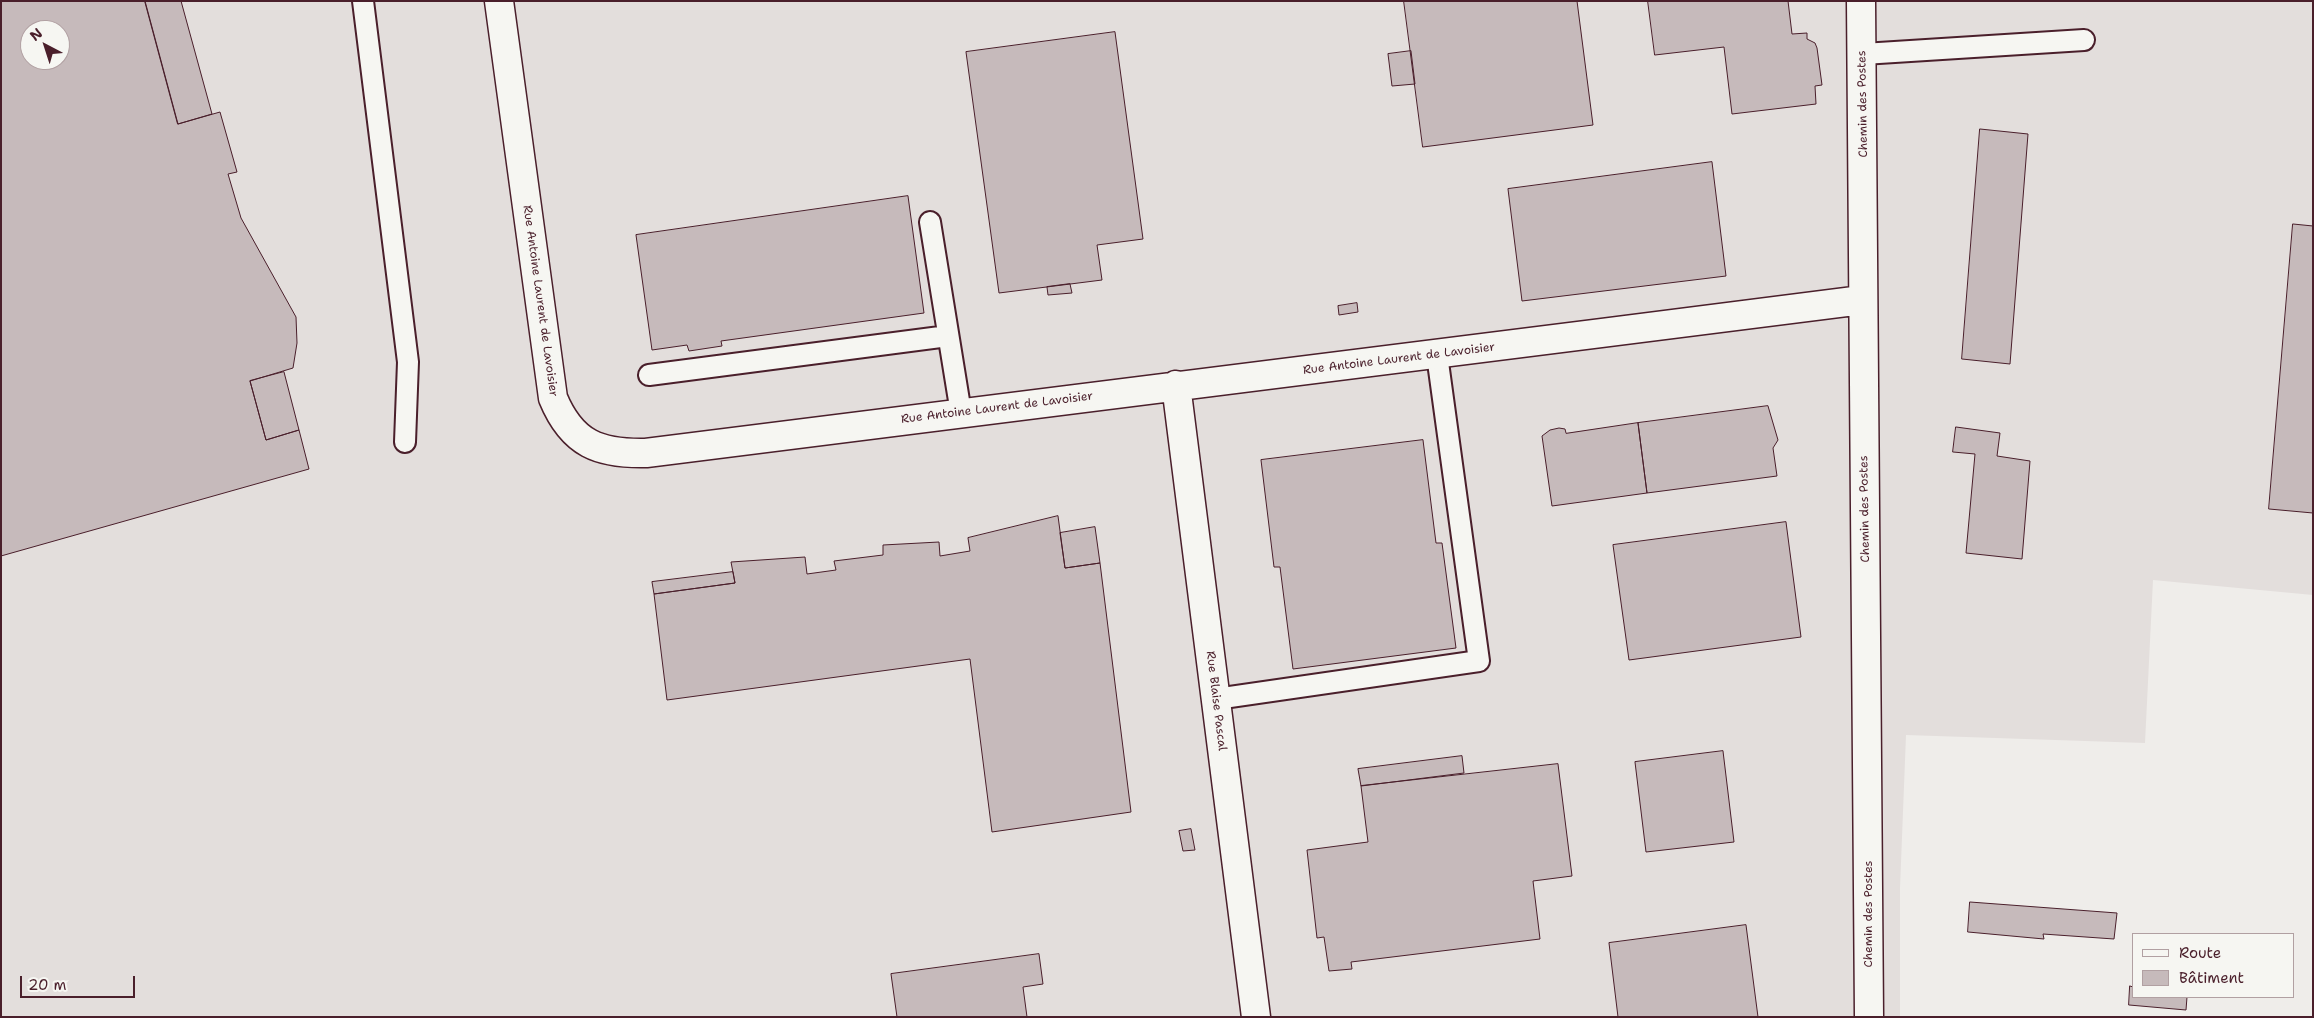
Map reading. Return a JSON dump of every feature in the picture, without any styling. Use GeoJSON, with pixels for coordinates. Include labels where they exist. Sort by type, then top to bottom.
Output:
{"type":"FeatureCollection","features":[{"type":"Feature","properties":{"kind":"street","name":"Rue Antoine Laurent de Lavoisier"},"geometry":{"type":"LineString","coordinates":[[499,1],[553,398],[559,413],[575,434],[597,448],[613,452],[646,453],[1176,385],[1437,355],[1862,300]]}},
{"type":"Feature","properties":{"kind":"street","name":"Chemin des Postes"},"geometry":{"type":"LineString","coordinates":[[1861,1],[1863,54],[1864,207],[1862,300],[1869,1017]]}},
{"type":"Feature","properties":{"kind":"street","name":"Rue Blaise Pascal"},"geometry":{"type":"LineString","coordinates":[[1176,385],[1256,1017]]}},
{"type":"Feature","properties":{"kind":"lane"},"geometry":{"type":"LineString","coordinates":[[363,1],[408,362],[405,442]]}},
{"type":"Feature","properties":{"kind":"lane"},"geometry":{"type":"LineString","coordinates":[[1863,54],[2084,40]]}},
{"type":"Feature","properties":{"kind":"lane"},"geometry":{"type":"LineString","coordinates":[[930,222],[961,413]]}},
{"type":"Feature","properties":{"kind":"lane"},"geometry":{"type":"LineString","coordinates":[[649,376],[948,336]]}},
{"type":"Feature","properties":{"kind":"lane"},"geometry":{"type":"LineString","coordinates":[[1216,699],[1479,661],[1437,355]]}},
{"type":"Feature","properties":{"kind":"shaded area"},"geometry":{"type":"Polygon","coordinates":[[[1,1],[2313,1],[2313,595],[2153,580],[2145,743],[1906,735],[1900,888],[1900,1017],[1,1017],[1,1]]]}},
{"type":"Feature","properties":{"kind":"building"},"geometry":{"type":"Polygon","coordinates":[[[1,1],[145,1],[178,124],[220,112],[237,172],[228,174],[241,218],[296,317],[297,343],[293,368],[250,381],[266,440],[299,430],[309,469],[1,556],[1,1]]]}},
{"type":"Feature","properties":{"kind":"building"},"geometry":{"type":"Polygon","coordinates":[[[145,1],[181,1],[212,114],[178,124],[145,1]]]}},
{"type":"Feature","properties":{"kind":"building"},"geometry":{"type":"Polygon","coordinates":[[[1404,1],[1577,1],[1593,125],[1423,147],[1404,1]]]}},
{"type":"Feature","properties":{"kind":"building"},"geometry":{"type":"Polygon","coordinates":[[[1648,1],[1788,1],[1792,34],[1807,33],[1807,39],[1815,43],[1817,48],[1822,85],[1815,86],[1816,104],[1732,114],[1724,47],[1655,55],[1648,1]]]}},
{"type":"Feature","properties":{"kind":"building"},"geometry":{"type":"Polygon","coordinates":[[[1115,32],[1143,239],[1097,245],[1102,280],[999,293],[966,52],[1115,32]]]}},
{"type":"Feature","properties":{"kind":"building"},"geometry":{"type":"Polygon","coordinates":[[[1411,51],[1415,84],[1392,86],[1388,54],[1411,51]]]}},
{"type":"Feature","properties":{"kind":"building"},"geometry":{"type":"Polygon","coordinates":[[[1980,129],[2028,134],[2010,364],[1962,359],[1980,129]]]}},
{"type":"Feature","properties":{"kind":"building"},"geometry":{"type":"Polygon","coordinates":[[[1712,162],[1726,276],[1522,301],[1508,189],[1712,162]]]}},
{"type":"Feature","properties":{"kind":"building"},"geometry":{"type":"Polygon","coordinates":[[[908,196],[924,313],[721,341],[722,346],[689,351],[687,345],[652,350],[636,235],[908,196]]]}},
{"type":"Feature","properties":{"kind":"building"},"geometry":{"type":"Polygon","coordinates":[[[2293,224],[2313,226],[2313,513],[2269,509],[2293,224]]]}},
{"type":"Feature","properties":{"kind":"building"},"geometry":{"type":"Polygon","coordinates":[[[1070,284],[1072,293],[1048,295],[1047,287],[1070,284]]]}},
{"type":"Feature","properties":{"kind":"building"},"geometry":{"type":"Polygon","coordinates":[[[1357,303],[1358,312],[1339,315],[1338,306],[1357,303]]]}},
{"type":"Feature","properties":{"kind":"building"},"geometry":{"type":"Polygon","coordinates":[[[284,372],[299,430],[266,440],[250,381],[284,372]]]}},
{"type":"Feature","properties":{"kind":"building"},"geometry":{"type":"Polygon","coordinates":[[[1768,406],[1778,440],[1773,448],[1777,476],[1647,493],[1638,423],[1768,406]]]}},
{"type":"Feature","properties":{"kind":"building"},"geometry":{"type":"Polygon","coordinates":[[[1638,423],[1647,493],[1552,506],[1542,436],[1550,430],[1559,428],[1565,429],[1566,433],[1638,423]]]}},
{"type":"Feature","properties":{"kind":"building"},"geometry":{"type":"Polygon","coordinates":[[[1956,427],[2000,433],[1997,456],[2030,461],[2022,559],[1966,553],[1975,454],[1953,452],[1956,427]]]}},
{"type":"Feature","properties":{"kind":"building"},"geometry":{"type":"Polygon","coordinates":[[[1423,440],[1436,543],[1442,543],[1456,648],[1293,669],[1280,567],[1274,567],[1261,460],[1423,440]]]}},
{"type":"Feature","properties":{"kind":"building"},"geometry":{"type":"Polygon","coordinates":[[[1058,516],[1065,568],[1100,563],[1131,812],[992,832],[970,659],[667,700],[654,594],[735,583],[731,562],[805,557],[807,574],[836,570],[834,561],[883,555],[883,545],[939,542],[940,556],[970,551],[968,538],[1058,516]]]}},
{"type":"Feature","properties":{"kind":"building"},"geometry":{"type":"Polygon","coordinates":[[[1786,522],[1801,637],[1629,660],[1613,545],[1786,522]]]}},
{"type":"Feature","properties":{"kind":"building"},"geometry":{"type":"Polygon","coordinates":[[[1095,527],[1100,563],[1065,568],[1060,533],[1095,527]]]}},
{"type":"Feature","properties":{"kind":"building"},"geometry":{"type":"Polygon","coordinates":[[[733,572],[735,583],[654,594],[652,582],[733,572]]]}},
{"type":"Feature","properties":{"kind":"building"},"geometry":{"type":"Polygon","coordinates":[[[1723,751],[1734,842],[1646,852],[1635,762],[1723,751]]]}},
{"type":"Feature","properties":{"kind":"building"},"geometry":{"type":"Polygon","coordinates":[[[1462,756],[1464,773],[1361,786],[1358,769],[1462,756]]]}},
{"type":"Feature","properties":{"kind":"building"},"geometry":{"type":"Polygon","coordinates":[[[1558,764],[1572,876],[1533,881],[1540,939],[1351,962],[1352,969],[1329,971],[1324,937],[1317,938],[1307,850],[1368,842],[1361,786],[1558,764]]]}},
{"type":"Feature","properties":{"kind":"building"},"geometry":{"type":"Polygon","coordinates":[[[1191,829],[1195,850],[1183,851],[1179,831],[1191,829]]]}},
{"type":"Feature","properties":{"kind":"building"},"geometry":{"type":"Polygon","coordinates":[[[1970,902],[2117,913],[2114,939],[2043,934],[2044,939],[1968,932],[1970,902]]]}},
{"type":"Feature","properties":{"kind":"building"},"geometry":{"type":"Polygon","coordinates":[[[1746,925],[1758,1017],[1618,1017],[1609,943],[1746,925]]]}},
{"type":"Feature","properties":{"kind":"building"},"geometry":{"type":"Polygon","coordinates":[[[1039,954],[1043,984],[1023,987],[1027,1017],[897,1017],[891,974],[1039,954]]]}},
{"type":"Feature","properties":{"kind":"building"},"geometry":{"type":"Polygon","coordinates":[[[2130,986],[2132,987],[2132,998],[2187,998],[2186,1010],[2129,1005],[2130,986]]]}}]}
